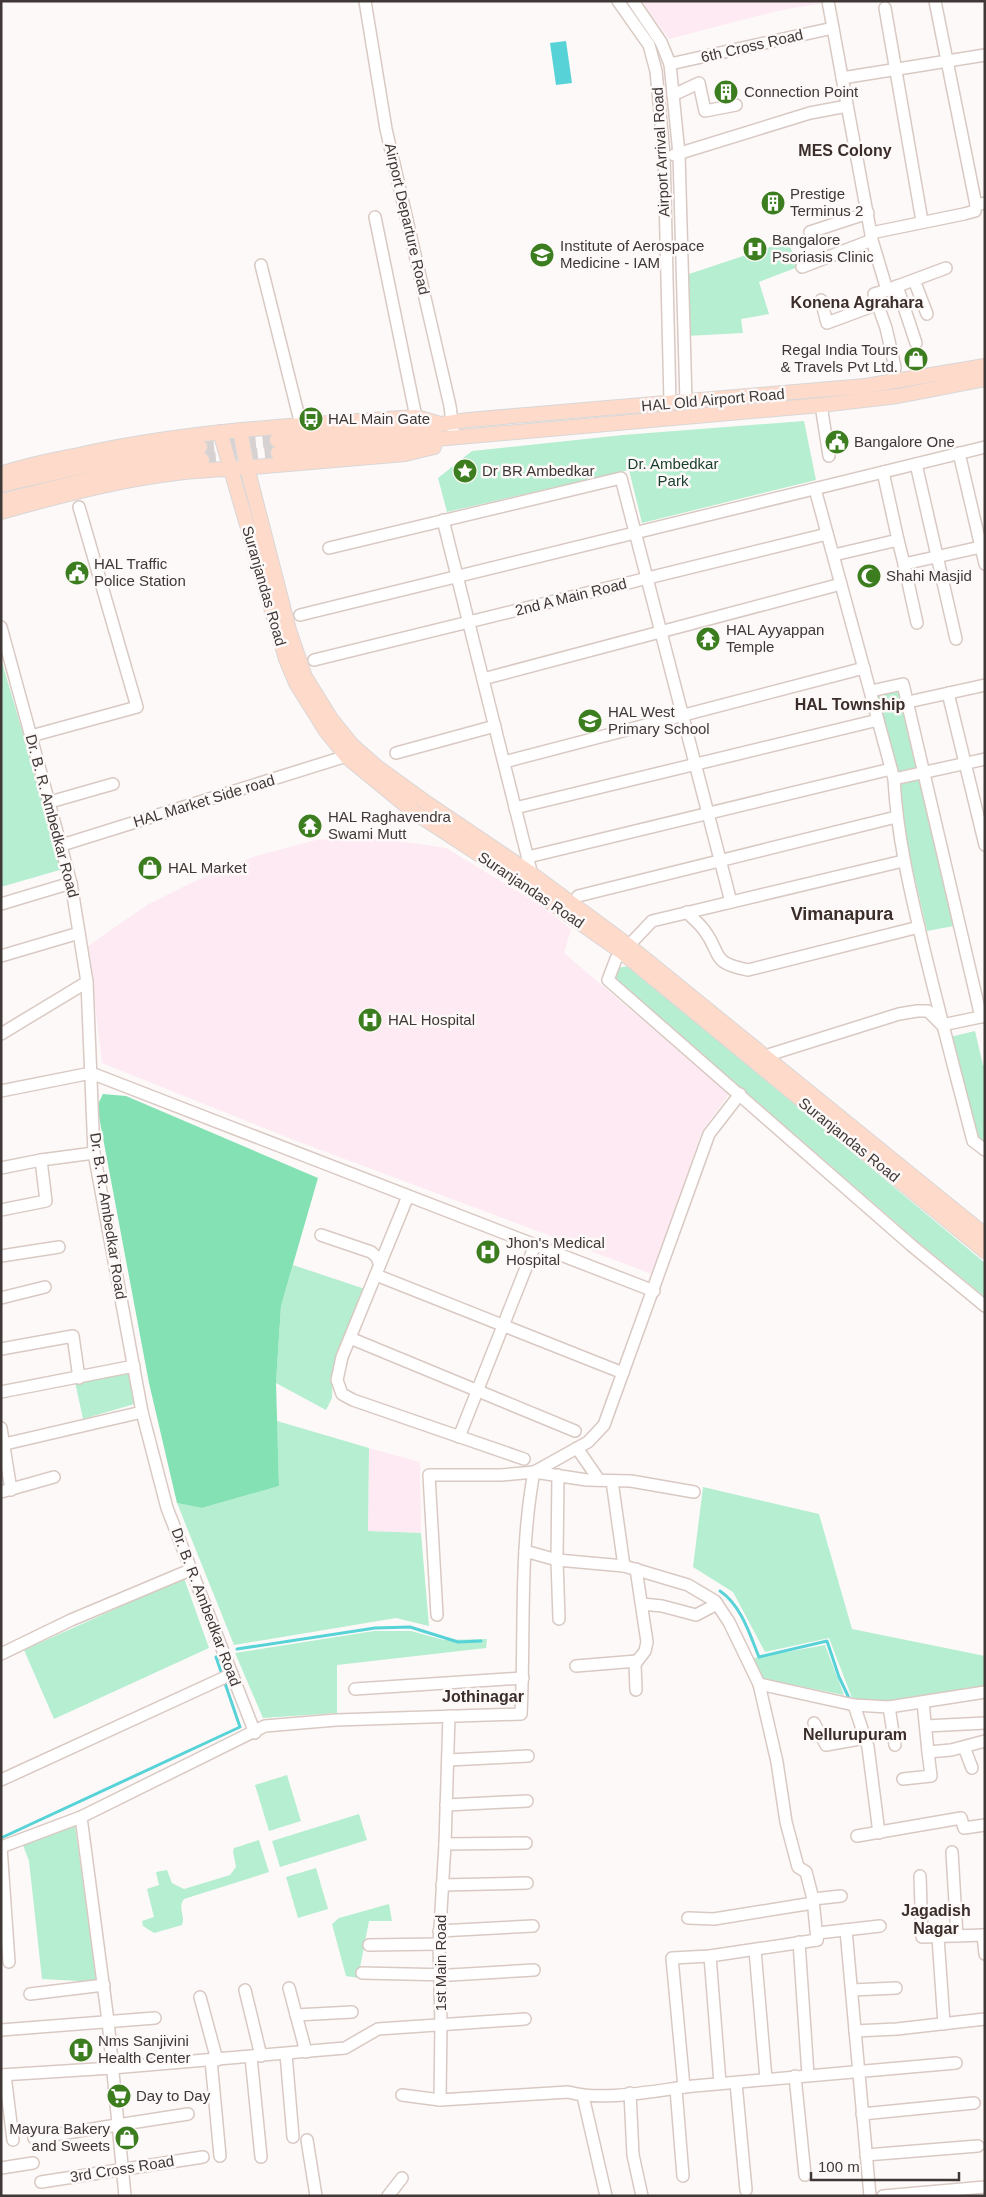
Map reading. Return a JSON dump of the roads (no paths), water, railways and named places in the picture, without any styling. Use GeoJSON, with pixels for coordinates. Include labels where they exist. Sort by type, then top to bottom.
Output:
{"type":"FeatureCollection","features":[{"type":"Feature","properties":{"kind":"main road","name":"HAL Old Airport Road"},"geometry":{"type":"LineString","coordinates":[[449,428],[686,402],[865,386],[985,366]]}},
{"type":"Feature","properties":{"kind":"main road","name":"HAL Old Airport Road"},"geometry":{"type":"LineString","coordinates":[[449,428],[679,418],[898,396],[985,379]]}},
{"type":"Feature","properties":{"kind":"main road"},"geometry":{"type":"LineString","coordinates":[[1,474],[117,446],[220,432],[416,417],[449,428]]}},
{"type":"Feature","properties":{"kind":"main road"},"geometry":{"type":"LineString","coordinates":[[277,446],[449,428]]}},
{"type":"Feature","properties":{"kind":"main road"},"geometry":{"type":"LineString","coordinates":[[1,512],[97,486],[205,469],[230,470],[405,454],[433,447],[449,428]]}},
{"type":"Feature","properties":{"kind":"main road","name":"Suranjandas Road"},"geometry":{"type":"LineString","coordinates":[[240,430],[247,467],[288,630],[305,677],[353,754]]}},
{"type":"Feature","properties":{"kind":"main road","name":"Suranjandas Road"},"geometry":{"type":"LineString","coordinates":[[220,432],[286,659],[296,683],[326,731],[414,812],[528,879],[626,950],[765,1056],[985,1235]]}},
{"type":"Feature","properties":{"kind":"main road"},"geometry":{"type":"LineString","coordinates":[[1,485],[116,459],[201,454],[1,501]]}},
{"type":"Feature","properties":{"kind":"main road","name":"Suranjandas Road"},"geometry":{"type":"LineString","coordinates":[[626,950],[985,1251]]}},
{"type":"Feature","properties":{"kind":"street","name":"Airport Departure Road"},"geometry":{"type":"LineString","coordinates":[[364,1],[386,129],[449,428]]}},
{"type":"Feature","properties":{"kind":"street","name":"Airport Arrival Road"},"geometry":{"type":"LineString","coordinates":[[618,1],[649,45],[656,71],[664,158],[670,404]]}},
{"type":"Feature","properties":{"kind":"street","name":"Airport Arrival Road"},"geometry":{"type":"LineString","coordinates":[[633,1],[661,42],[670,64],[679,154],[686,402]]}},
{"type":"Feature","properties":{"kind":"street"},"geometry":{"type":"LineString","coordinates":[[828,1],[872,237],[916,342]]}},
{"type":"Feature","properties":{"kind":"street"},"geometry":{"type":"LineString","coordinates":[[802,267],[872,237],[922,221],[975,211],[980,204],[935,1]]}},
{"type":"Feature","properties":{"kind":"street"},"geometry":{"type":"LineString","coordinates":[[885,8],[922,221]]}},
{"type":"Feature","properties":{"kind":"street","name":"6th Cross Road"},"geometry":{"type":"LineString","coordinates":[[670,64],[833,28]]}},
{"type":"Feature","properties":{"kind":"street"},"geometry":{"type":"LineString","coordinates":[[842,78],[985,54]]}},
{"type":"Feature","properties":{"kind":"street"},"geometry":{"type":"LineString","coordinates":[[673,95],[700,83],[705,111],[736,105]]}},
{"type":"Feature","properties":{"kind":"street"},"geometry":{"type":"LineString","coordinates":[[664,158],[810,112],[847,106]]}},
{"type":"Feature","properties":{"kind":"street"},"geometry":{"type":"LineString","coordinates":[[810,232],[868,213]]}},
{"type":"Feature","properties":{"kind":"street"},"geometry":{"type":"LineString","coordinates":[[375,217],[416,417]]}},
{"type":"Feature","properties":{"kind":"street"},"geometry":{"type":"LineString","coordinates":[[261,265],[301,425]]}},
{"type":"Feature","properties":{"kind":"street"},"geometry":{"type":"LineString","coordinates":[[895,380],[895,367],[874,294],[946,268]]}},
{"type":"Feature","properties":{"kind":"street"},"geometry":{"type":"LineString","coordinates":[[914,280],[927,314]]}},
{"type":"Feature","properties":{"kind":"street"},"geometry":{"type":"LineString","coordinates":[[821,300],[828,323],[878,304]]}},
{"type":"Feature","properties":{"kind":"street"},"geometry":{"type":"LineString","coordinates":[[821,405],[829,456]]}},
{"type":"Feature","properties":{"kind":"street"},"geometry":{"type":"LineString","coordinates":[[300,615],[985,447]]}},
{"type":"Feature","properties":{"kind":"street"},"geometry":{"type":"LineString","coordinates":[[959,453],[983,546],[985,564]]}},
{"type":"Feature","properties":{"kind":"street"},"geometry":{"type":"LineString","coordinates":[[916,464],[956,639]]}},
{"type":"Feature","properties":{"kind":"street"},"geometry":{"type":"LineString","coordinates":[[883,472],[917,623]]}},
{"type":"Feature","properties":{"kind":"street"},"geometry":{"type":"LineString","coordinates":[[329,548],[621,478],[731,902]]}},
{"type":"Feature","properties":{"kind":"street"},"geometry":{"type":"LineString","coordinates":[[815,489],[893,774],[896,817],[903,861],[942,1025],[973,1141],[985,1150]]}},
{"type":"Feature","properties":{"kind":"street"},"geometry":{"type":"LineString","coordinates":[[31,736],[138,707],[79,507]]}},
{"type":"Feature","properties":{"kind":"street"},"geometry":{"type":"LineString","coordinates":[[443,520],[528,857],[528,879]]}},
{"type":"Feature","properties":{"kind":"street","name":"2nd A Main Road"},"geometry":{"type":"LineString","coordinates":[[314,660],[827,534]]}},
{"type":"Feature","properties":{"kind":"street"},"geometry":{"type":"LineString","coordinates":[[834,555],[898,540]]}},
{"type":"Feature","properties":{"kind":"street"},"geometry":{"type":"LineString","coordinates":[[904,564],[983,546]]}},
{"type":"Feature","properties":{"kind":"street"},"geometry":{"type":"LineString","coordinates":[[483,679],[841,584]]}},
{"type":"Feature","properties":{"kind":"street","name":"Dr. B. R. Ambedkar Road"},"geometry":{"type":"LineString","coordinates":[[1,628],[71,883],[87,982],[94,1153],[142,1412],[167,1508],[255,1733]]}},
{"type":"Feature","properties":{"kind":"street"},"geometry":{"type":"LineString","coordinates":[[504,762],[864,668]]}},
{"type":"Feature","properties":{"kind":"street"},"geometry":{"type":"LineString","coordinates":[[870,691],[903,684],[983,1017],[942,1025]]}},
{"type":"Feature","properties":{"kind":"street"},"geometry":{"type":"LineString","coordinates":[[908,702],[985,685]]}},
{"type":"Feature","properties":{"kind":"street"},"geometry":{"type":"LineString","coordinates":[[948,693],[985,845]]}},
{"type":"Feature","properties":{"kind":"street"},"geometry":{"type":"LineString","coordinates":[[515,808],[878,720]]}},
{"type":"Feature","properties":{"kind":"street"},"geometry":{"type":"LineString","coordinates":[[396,753],[495,726]]}},
{"type":"Feature","properties":{"kind":"street","name":"HAL Market Side road"},"geometry":{"type":"LineString","coordinates":[[62,845],[353,754]]}},
{"type":"Feature","properties":{"kind":"street"},"geometry":{"type":"LineString","coordinates":[[528,857],[708,814],[893,774],[924,772],[985,759]]}},
{"type":"Feature","properties":{"kind":"street"},"geometry":{"type":"LineString","coordinates":[[50,802],[113,784]]}},
{"type":"Feature","properties":{"kind":"street"},"geometry":{"type":"LineString","coordinates":[[578,896],[896,817]]}},
{"type":"Feature","properties":{"kind":"street"},"geometry":{"type":"LineString","coordinates":[[903,861],[652,920],[616,959],[608,980],[911,1245],[985,1306]]}},
{"type":"Feature","properties":{"kind":"street"},"geometry":{"type":"LineString","coordinates":[[1,904],[71,883]]}},
{"type":"Feature","properties":{"kind":"street"},"geometry":{"type":"LineString","coordinates":[[687,912],[704,929],[715,952],[726,965],[748,970],[919,927]]}},
{"type":"Feature","properties":{"kind":"street"},"geometry":{"type":"LineString","coordinates":[[1,956],[79,933]]}},
{"type":"Feature","properties":{"kind":"street"},"geometry":{"type":"LineString","coordinates":[[1,1034],[87,982]]}},
{"type":"Feature","properties":{"kind":"street"},"geometry":{"type":"LineString","coordinates":[[765,1056],[862,1024],[908,1012],[928,1011],[942,1025]]}},
{"type":"Feature","properties":{"kind":"street"},"geometry":{"type":"LineString","coordinates":[[1,1091],[91,1073],[654,1291]]}},
{"type":"Feature","properties":{"kind":"street"},"geometry":{"type":"LineString","coordinates":[[9,1962],[1,1847],[81,1817],[255,1733],[265,1726],[327,1720],[521,1714],[525,1551],[529,1496],[534,1472],[588,1442],[604,1425],[654,1291],[708,1134],[740,1094]]}},
{"type":"Feature","properties":{"kind":"street"},"geometry":{"type":"LineString","coordinates":[[1,1168],[41,1160],[94,1153]]}},
{"type":"Feature","properties":{"kind":"street"},"geometry":{"type":"LineString","coordinates":[[1,1210],[46,1201],[41,1160]]}},
{"type":"Feature","properties":{"kind":"street"},"geometry":{"type":"LineString","coordinates":[[408,1196],[342,1357],[337,1380],[342,1394],[353,1400],[524,1459]]}},
{"type":"Feature","properties":{"kind":"street"},"geometry":{"type":"LineString","coordinates":[[321,1235],[371,1252],[377,1257],[379,1263]]}},
{"type":"Feature","properties":{"kind":"street"},"geometry":{"type":"LineString","coordinates":[[459,1437],[535,1245]]}},
{"type":"Feature","properties":{"kind":"street"},"geometry":{"type":"LineString","coordinates":[[1,1256],[60,1247]]}},
{"type":"Feature","properties":{"kind":"street"},"geometry":{"type":"LineString","coordinates":[[376,1275],[623,1373]]}},
{"type":"Feature","properties":{"kind":"street"},"geometry":{"type":"LineString","coordinates":[[1,1298],[45,1287]]}},
{"type":"Feature","properties":{"kind":"street"},"geometry":{"type":"LineString","coordinates":[[1,1349],[74,1336],[79,1378]]}},
{"type":"Feature","properties":{"kind":"street"},"geometry":{"type":"LineString","coordinates":[[350,1338],[476,1392],[575,1431]]}},
{"type":"Feature","properties":{"kind":"street"},"geometry":{"type":"LineString","coordinates":[[1,1392],[134,1366]]}},
{"type":"Feature","properties":{"kind":"street"},"geometry":{"type":"LineString","coordinates":[[2,1444],[142,1412]]}},
{"type":"Feature","properties":{"kind":"street"},"geometry":{"type":"LineString","coordinates":[[1,1428],[6,1491],[54,1477]]}},
{"type":"Feature","properties":{"kind":"street"},"geometry":{"type":"LineString","coordinates":[[577,1448],[599,1480]]}},
{"type":"Feature","properties":{"kind":"street"},"geometry":{"type":"LineString","coordinates":[[437,1615],[430,1475],[501,1475],[534,1472],[599,1480],[631,1481],[694,1492]]}},
{"type":"Feature","properties":{"kind":"street"},"geometry":{"type":"LineString","coordinates":[[558,1475],[557,1560],[559,1619]]}},
{"type":"Feature","properties":{"kind":"street"},"geometry":{"type":"LineString","coordinates":[[612,1481],[624,1566]]}},
{"type":"Feature","properties":{"kind":"street"},"geometry":{"type":"LineString","coordinates":[[525,1551],[557,1560],[624,1566],[636,1569],[688,1585],[717,1604],[729,1622],[759,1684],[777,1762],[786,1822],[798,1866],[806,1872],[813,1901],[817,1940]]}},
{"type":"Feature","properties":{"kind":"street"},"geometry":{"type":"LineString","coordinates":[[636,1569],[647,1647],[635,1664],[636,1690]]}},
{"type":"Feature","properties":{"kind":"street"},"geometry":{"type":"LineString","coordinates":[[1,1654],[76,1618],[190,1570]]}},
{"type":"Feature","properties":{"kind":"street"},"geometry":{"type":"LineString","coordinates":[[642,1604],[662,1606],[696,1615],[717,1604]]}},
{"type":"Feature","properties":{"kind":"street"},"geometry":{"type":"LineString","coordinates":[[576,1666],[637,1661]]}},
{"type":"Feature","properties":{"kind":"street"},"geometry":{"type":"LineString","coordinates":[[1,1780],[232,1674]]}},
{"type":"Feature","properties":{"kind":"street"},"geometry":{"type":"LineString","coordinates":[[354,1689],[523,1678]]}},
{"type":"Feature","properties":{"kind":"street"},"geometry":{"type":"LineString","coordinates":[[759,1684],[854,1705],[889,1707],[985,1692]]}},
{"type":"Feature","properties":{"kind":"street"},"geometry":{"type":"LineString","coordinates":[[903,1779],[931,1776],[924,1702]]}},
{"type":"Feature","properties":{"kind":"street"},"geometry":{"type":"LineString","coordinates":[[854,1705],[865,1738],[879,1833]]}},
{"type":"Feature","properties":{"kind":"street"},"geometry":{"type":"LineString","coordinates":[[889,1707],[895,1745]]}},
{"type":"Feature","properties":{"kind":"street","name":"1st Main Road"},"geometry":{"type":"LineString","coordinates":[[3,2075],[214,2060],[345,2048],[378,2029],[441,2024],[439,1931],[445,1844],[449,1716]]}},
{"type":"Feature","properties":{"kind":"street"},"geometry":{"type":"LineString","coordinates":[[814,1723],[826,1744],[865,1738]]}},
{"type":"Feature","properties":{"kind":"street"},"geometry":{"type":"LineString","coordinates":[[926,1726],[985,1723]]}},
{"type":"Feature","properties":{"kind":"street"},"geometry":{"type":"LineString","coordinates":[[928,1752],[964,1747],[985,1741]]}},
{"type":"Feature","properties":{"kind":"street"},"geometry":{"type":"LineString","coordinates":[[964,1747],[972,1768]]}},
{"type":"Feature","properties":{"kind":"street"},"geometry":{"type":"LineString","coordinates":[[448,1760],[528,1756]]}},
{"type":"Feature","properties":{"kind":"street"},"geometry":{"type":"LineString","coordinates":[[446,1805],[527,1801]]}},
{"type":"Feature","properties":{"kind":"street"},"geometry":{"type":"LineString","coordinates":[[81,1817],[104,1986],[126,2196]]}},
{"type":"Feature","properties":{"kind":"street"},"geometry":{"type":"LineString","coordinates":[[857,1836],[962,1818],[964,1828],[985,1825],[985,1835]]}},
{"type":"Feature","properties":{"kind":"street"},"geometry":{"type":"LineString","coordinates":[[445,1844],[526,1843]]}},
{"type":"Feature","properties":{"kind":"street"},"geometry":{"type":"LineString","coordinates":[[952,1852],[956,1936]]}},
{"type":"Feature","properties":{"kind":"street"},"geometry":{"type":"LineString","coordinates":[[920,1876],[922,1937],[984,1935],[985,1954]]}},
{"type":"Feature","properties":{"kind":"street"},"geometry":{"type":"LineString","coordinates":[[442,1885],[527,1883]]}},
{"type":"Feature","properties":{"kind":"street"},"geometry":{"type":"LineString","coordinates":[[688,1918],[714,1919],[841,1896]]}},
{"type":"Feature","properties":{"kind":"street"},"geometry":{"type":"LineString","coordinates":[[439,1931],[533,1926]]}},
{"type":"Feature","properties":{"kind":"street"},"geometry":{"type":"LineString","coordinates":[[817,1940],[818,1932],[880,1926]]}},
{"type":"Feature","properties":{"kind":"street"},"geometry":{"type":"LineString","coordinates":[[846,1930],[870,2196]]}},
{"type":"Feature","properties":{"kind":"street"},"geometry":{"type":"LineString","coordinates":[[938,1937],[944,2024]]}},
{"type":"Feature","properties":{"kind":"street"},"geometry":{"type":"LineString","coordinates":[[683,2176],[672,1958],[710,1956],[817,1940]]}},
{"type":"Feature","properties":{"kind":"street"},"geometry":{"type":"LineString","coordinates":[[799,1942],[808,2075]]}},
{"type":"Feature","properties":{"kind":"street"},"geometry":{"type":"LineString","coordinates":[[369,1945],[439,1944]]}},
{"type":"Feature","properties":{"kind":"street"},"geometry":{"type":"LineString","coordinates":[[755,1950],[766,2078]]}},
{"type":"Feature","properties":{"kind":"street"},"geometry":{"type":"LineString","coordinates":[[710,1956],[720,2084]]}},
{"type":"Feature","properties":{"kind":"street"},"geometry":{"type":"LineString","coordinates":[[362,1973],[441,1973],[450,1975],[534,1970]]}},
{"type":"Feature","properties":{"kind":"street"},"geometry":{"type":"LineString","coordinates":[[30,1994],[104,1986]]}},
{"type":"Feature","properties":{"kind":"street"},"geometry":{"type":"LineString","coordinates":[[289,1988],[306,2052]]}},
{"type":"Feature","properties":{"kind":"street"},"geometry":{"type":"LineString","coordinates":[[852,1990],[896,1988]]}},
{"type":"Feature","properties":{"kind":"street"},"geometry":{"type":"LineString","coordinates":[[245,1990],[256,2056],[260,2157]]}},
{"type":"Feature","properties":{"kind":"street"},"geometry":{"type":"LineString","coordinates":[[200,1997],[214,2060],[220,2156]]}},
{"type":"Feature","properties":{"kind":"street"},"geometry":{"type":"LineString","coordinates":[[296,2015],[352,2012]]}},
{"type":"Feature","properties":{"kind":"street"},"geometry":{"type":"LineString","coordinates":[[1,2030],[155,2018]]}},
{"type":"Feature","properties":{"kind":"street"},"geometry":{"type":"LineString","coordinates":[[440,2100],[441,2024],[525,2019]]}},
{"type":"Feature","properties":{"kind":"street"},"geometry":{"type":"LineString","coordinates":[[855,2031],[897,2029],[985,2019]]}},
{"type":"Feature","properties":{"kind":"street"},"geometry":{"type":"LineString","coordinates":[[286,2054],[292,2137]]}},
{"type":"Feature","properties":{"kind":"street"},"geometry":{"type":"LineString","coordinates":[[402,2095],[440,2100],[568,2092],[583,2096],[736,2083],[766,2078],[956,2063]]}},
{"type":"Feature","properties":{"kind":"street"},"geometry":{"type":"LineString","coordinates":[[3,2075],[14,2140]]}},
{"type":"Feature","properties":{"kind":"street"},"geometry":{"type":"LineString","coordinates":[[795,2076],[805,2175]]}},
{"type":"Feature","properties":{"kind":"street"},"geometry":{"type":"LineString","coordinates":[[736,2083],[746,2190]]}},
{"type":"Feature","properties":{"kind":"street"},"geometry":{"type":"LineString","coordinates":[[630,2093],[634,2155],[642,2196]]}},
{"type":"Feature","properties":{"kind":"street"},"geometry":{"type":"LineString","coordinates":[[583,2096],[606,2196]]}},
{"type":"Feature","properties":{"kind":"street"},"geometry":{"type":"LineString","coordinates":[[862,2114],[974,2103]]}},
{"type":"Feature","properties":{"kind":"street"},"geometry":{"type":"LineString","coordinates":[[34,2138],[188,2114]]}},
{"type":"Feature","properties":{"kind":"street"},"geometry":{"type":"LineString","coordinates":[[307,2140],[316,2196]]}},
{"type":"Feature","properties":{"kind":"street"},"geometry":{"type":"LineString","coordinates":[[866,2155],[978,2146]]}},
{"type":"Feature","properties":{"kind":"street","name":"3rd Cross Road"},"geometry":{"type":"LineString","coordinates":[[41,2182],[203,2157]]}},
{"type":"Feature","properties":{"kind":"street"},"geometry":{"type":"LineString","coordinates":[[1,2168],[33,2163]]}},
{"type":"Feature","properties":{"kind":"street"},"geometry":{"type":"LineString","coordinates":[[388,2196],[402,2178]]}},
{"type":"Feature","properties":{"kind":"street"},"geometry":{"type":"LineString","coordinates":[[883,2196],[985,2187]]}},
{"type":"Feature","properties":{"kind":"water"},"geometry":{"type":"Polygon","coordinates":[[[566,41],[572,83],[556,85],[550,43],[566,41]]]}},
{"type":"Feature","properties":{"kind":"waterway"},"geometry":{"type":"LineString","coordinates":[[720,1591],[734,1604],[739,1612],[759,1657],[827,1641],[839,1677],[849,1698]]}},
{"type":"Feature","properties":{"kind":"waterway"},"geometry":{"type":"LineString","coordinates":[[237,1649],[375,1628],[410,1627],[458,1642],[481,1641]]}},
{"type":"Feature","properties":{"kind":"waterway"},"geometry":{"type":"LineString","coordinates":[[1,1838],[240,1727],[216,1657],[222,1656]]}},
{"type":"Feature","properties":{"kind":"tunnel"},"geometry":{"type":"LineString","coordinates":[[200,447],[277,440]]}},
{"type":"Feature","properties":{"kind":"tunnel"},"geometry":{"type":"LineString","coordinates":[[202,460],[278,453]]}},
{"type":"Feature","properties":{"kind":"place","name":"Connection Point"},"geometry":{"type":"Point","coordinates":[726,92]}},
{"type":"Feature","properties":{"kind":"place","name":"Prestige Terminus 2"},"geometry":{"type":"Point","coordinates":[773,203]}},
{"type":"Feature","properties":{"kind":"place","name":"Bangalore Psoriasis Clinic"},"geometry":{"type":"Point","coordinates":[755,249]}},
{"type":"Feature","properties":{"kind":"place","name":"Institute of Aerospace Medicine - IAM"},"geometry":{"type":"Point","coordinates":[542,255]}},
{"type":"Feature","properties":{"kind":"place","name":"Regal India Tours & Travels Pvt Ltd."},"geometry":{"type":"Point","coordinates":[916,359]}},
{"type":"Feature","properties":{"kind":"place","name":"HAL Main Gate"},"geometry":{"type":"Point","coordinates":[311,419]}},
{"type":"Feature","properties":{"kind":"place","name":"Bangalore One"},"geometry":{"type":"Point","coordinates":[837,442]}},
{"type":"Feature","properties":{"kind":"place","name":"Dr BR Ambedkar"},"geometry":{"type":"Point","coordinates":[465,471]}},
{"type":"Feature","properties":{"kind":"place","name":"HAL Traffic Police Station"},"geometry":{"type":"Point","coordinates":[77,573]}},
{"type":"Feature","properties":{"kind":"place","name":"Shahi Masjid"},"geometry":{"type":"Point","coordinates":[869,576]}},
{"type":"Feature","properties":{"kind":"place","name":"HAL Ayyappan Temple"},"geometry":{"type":"Point","coordinates":[708,639]}},
{"type":"Feature","properties":{"kind":"place","name":"HAL West Primary School"},"geometry":{"type":"Point","coordinates":[590,721]}},
{"type":"Feature","properties":{"kind":"place","name":"HAL Raghavendra Swami Mutt"},"geometry":{"type":"Point","coordinates":[310,826]}},
{"type":"Feature","properties":{"kind":"place","name":"HAL Market"},"geometry":{"type":"Point","coordinates":[150,868]}},
{"type":"Feature","properties":{"kind":"place","name":"HAL Hospital"},"geometry":{"type":"Point","coordinates":[370,1020]}},
{"type":"Feature","properties":{"kind":"place","name":"Jhon's Medical Hospital"},"geometry":{"type":"Point","coordinates":[488,1252]}},
{"type":"Feature","properties":{"kind":"place","name":"Nms Sanjivini Health Center"},"geometry":{"type":"Point","coordinates":[81,2050]}},
{"type":"Feature","properties":{"kind":"place","name":"Day to Day"},"geometry":{"type":"Point","coordinates":[119,2096]}},
{"type":"Feature","properties":{"kind":"place","name":"Mayura Bakery and Sweets"},"geometry":{"type":"Point","coordinates":[127,2138]}},
{"type":"Feature","properties":{"kind":"district","name":"MES Colony"},"geometry":{"type":"Point","coordinates":[845,150]}},
{"type":"Feature","properties":{"kind":"district","name":"Konena Agrahara"},"geometry":{"type":"Point","coordinates":[857,302]}},
{"type":"Feature","properties":{"kind":"district","name":"HAL Township"},"geometry":{"type":"Point","coordinates":[850,704]}},
{"type":"Feature","properties":{"kind":"district","name":"Vimanapura"},"geometry":{"type":"Point","coordinates":[842,914]}},
{"type":"Feature","properties":{"kind":"district","name":"Jothinagar"},"geometry":{"type":"Point","coordinates":[483,1696]}},
{"type":"Feature","properties":{"kind":"district","name":"Nellurupuram"},"geometry":{"type":"Point","coordinates":[855,1734]}},
{"type":"Feature","properties":{"kind":"district","name":"Jagadish Nagar"},"geometry":{"type":"Point","coordinates":[936,1919]}},
{"type":"Feature","properties":{"kind":"park label","name":"Dr. Ambedkar Park"},"geometry":{"type":"Point","coordinates":[673,472]}}]}
